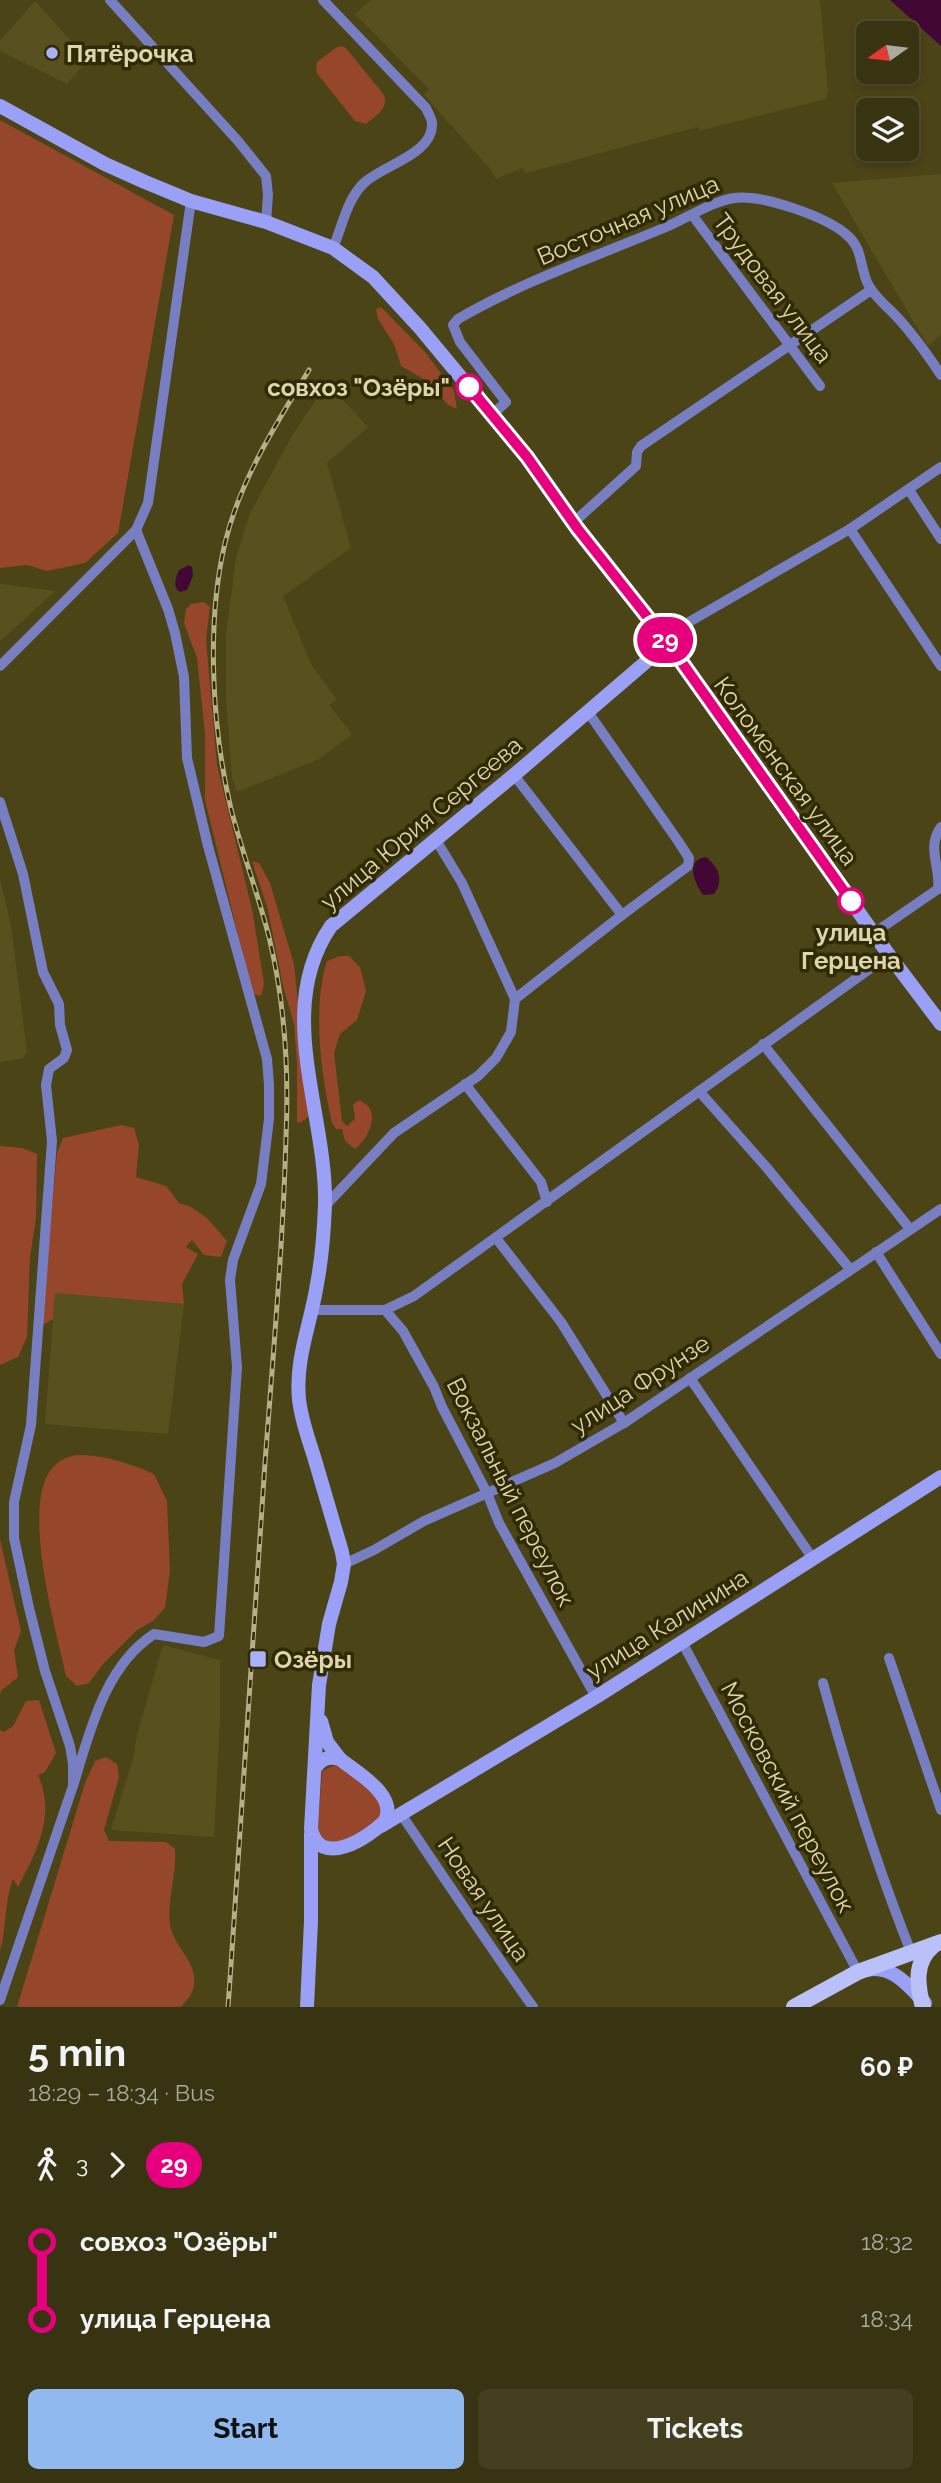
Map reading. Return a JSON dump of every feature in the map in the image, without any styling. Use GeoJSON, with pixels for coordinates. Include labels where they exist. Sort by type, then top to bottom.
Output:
{"type":"FeatureCollection","features":[{"type":"Feature","properties":{"kind":"main road"},"geometry":{"type":"LineString","coordinates":[[794,2007],[858,1972],[939,1942]]}},
{"type":"Feature","properties":{"kind":"main road"},"geometry":{"type":"LineString","coordinates":[[924,2004],[918,1976],[920,1961],[929,1949],[939,1942]]}},
{"type":"Feature","properties":{"kind":"street"},"geometry":{"type":"LineString","coordinates":[[110,0],[238,141],[266,176],[266,222]]}},
{"type":"Feature","properties":{"kind":"street"},"geometry":{"type":"LineString","coordinates":[[323,0],[426,108],[432,122],[424,147],[363,183],[348,208],[333,248]]}},
{"type":"Feature","properties":{"kind":"street","name":"Коломенская улица"},"geometry":{"type":"LineString","coordinates":[[0,106],[105,164],[191,201],[266,222],[333,248],[373,277],[493,414],[665,640],[941,1024]]}},
{"type":"Feature","properties":{"kind":"street","name":"Восточная улица"},"geometry":{"type":"LineString","coordinates":[[493,414],[506,402],[460,342],[453,325],[458,319],[534,282],[693,216],[723,200],[755,197],[834,226],[850,237],[857,248],[871,290],[919,343],[941,375]]}},
{"type":"Feature","properties":{"kind":"street"},"geometry":{"type":"LineString","coordinates":[[0,666],[136,530],[148,503],[191,201]]}},
{"type":"Feature","properties":{"kind":"street","name":"Трудовая улица"},"geometry":{"type":"LineString","coordinates":[[693,216],[820,386]]}},
{"type":"Feature","properties":{"kind":"street"},"geometry":{"type":"LineString","coordinates":[[574,522],[636,466],[637,452],[641,446],[871,290]]}},
{"type":"Feature","properties":{"kind":"street","name":"улица Юрия Сергеева"},"geometry":{"type":"LineString","coordinates":[[315,1768],[317,1706],[329,1624],[344,1564],[299,1401],[300,1361],[317,1285],[325,1206],[321,1148],[304,1043],[303,1004],[308,974],[320,942],[331,926],[588,712],[665,640],[850,528],[941,467]]}},
{"type":"Feature","properties":{"kind":"street"},"geometry":{"type":"LineString","coordinates":[[909,490],[941,539]]}},
{"type":"Feature","properties":{"kind":"street"},"geometry":{"type":"LineString","coordinates":[[850,528],[941,666]]}},
{"type":"Feature","properties":{"kind":"street"},"geometry":{"type":"LineString","coordinates":[[0,2000],[104,1695],[124,1660],[139,1644],[154,1634],[204,1642],[219,1636],[237,1367],[230,1280],[233,1259],[261,1184],[269,1119],[267,1059],[208,846],[187,758],[184,677],[175,633],[136,530]]}},
{"type":"Feature","properties":{"kind":"street"},"geometry":{"type":"LineString","coordinates":[[515,999],[688,866],[689,858],[678,841],[588,712]]}},
{"type":"Feature","properties":{"kind":"street"},"geometry":{"type":"LineString","coordinates":[[514,775],[622,915]]}},
{"type":"Feature","properties":{"kind":"street"},"geometry":{"type":"LineString","coordinates":[[0,802],[23,874],[43,972],[60,1004],[62,1035],[67,1050],[64,1058],[49,1069],[46,1085],[52,1141],[31,1425],[14,1502],[14,1538],[45,1671],[70,1746],[73,1786]]}},
{"type":"Feature","properties":{"kind":"street"},"geometry":{"type":"LineString","coordinates":[[874,933],[938,889],[940,878],[934,846],[935,836],[941,827]]}},
{"type":"Feature","properties":{"kind":"street"},"geometry":{"type":"LineString","coordinates":[[325,1206],[394,1133],[487,1067],[505,1045],[511,1032],[515,999],[462,883],[436,840]]}},
{"type":"Feature","properties":{"kind":"street"},"geometry":{"type":"LineString","coordinates":[[310,1310],[385,1310],[414,1296],[889,955]]}},
{"type":"Feature","properties":{"kind":"street"},"geometry":{"type":"LineString","coordinates":[[763,1044],[911,1229]]}},
{"type":"Feature","properties":{"kind":"street"},"geometry":{"type":"LineString","coordinates":[[466,1084],[541,1182],[547,1202]]}},
{"type":"Feature","properties":{"kind":"street"},"geometry":{"type":"LineString","coordinates":[[699,1091],[850,1269]]}},
{"type":"Feature","properties":{"kind":"street","name":"улица Фрунзе"},"geometry":{"type":"LineString","coordinates":[[344,1564],[424,1521],[555,1463],[624,1423],[941,1209]]}},
{"type":"Feature","properties":{"kind":"street"},"geometry":{"type":"LineString","coordinates":[[496,1238],[561,1322],[624,1423]]}},
{"type":"Feature","properties":{"kind":"street"},"geometry":{"type":"LineString","coordinates":[[876,1252],[941,1354]]}},
{"type":"Feature","properties":{"kind":"street","name":"Вокзальный переулок"},"geometry":{"type":"LineString","coordinates":[[385,1310],[402,1331],[434,1387],[487,1493],[499,1523],[596,1696]]}},
{"type":"Feature","properties":{"kind":"street"},"geometry":{"type":"LineString","coordinates":[[690,1378],[813,1559]]}},
{"type":"Feature","properties":{"kind":"street","name":"улица Калинина"},"geometry":{"type":"LineString","coordinates":[[380,1826],[596,1696],[941,1477]]}},
{"type":"Feature","properties":{"kind":"street","name":"Московский переулок"},"geometry":{"type":"LineString","coordinates":[[682,1642],[858,1972]]}},
{"type":"Feature","properties":{"kind":"street"},"geometry":{"type":"LineString","coordinates":[[889,1658],[941,1810]]}},
{"type":"Feature","properties":{"kind":"street"},"geometry":{"type":"LineString","coordinates":[[823,1683],[844,1760],[883,1880],[911,1952]]}},
{"type":"Feature","properties":{"kind":"street"},"geometry":{"type":"LineString","coordinates":[[317,1706],[327,1742],[340,1759],[399,1807],[415,1805]]}},
{"type":"Feature","properties":{"kind":"street"},"geometry":{"type":"LineString","coordinates":[[307,2007],[315,1768],[323,1759],[340,1759]]}},
{"type":"Feature","properties":{"kind":"street"},"geometry":{"type":"LineString","coordinates":[[312,1829],[317,1843],[329,1849],[353,1842],[385,1821],[388,1811],[382,1795]]}},
{"type":"Feature","properties":{"kind":"street","name":"Новая улица"},"geometry":{"type":"LineString","coordinates":[[401,1814],[465,1907],[477,1929],[533,2007]]}},
{"type":"Feature","properties":{"kind":"street"},"geometry":{"type":"LineString","coordinates":[[858,1972],[873,1968],[886,1970],[899,1977],[924,2004]]}},
{"type":"Feature","properties":{"kind":"shaded area"},"geometry":{"type":"Polygon","coordinates":[[[370,0],[820,0],[828,91],[826,99],[701,130],[697,127],[527,173],[522,168],[496,179],[492,171],[424,95],[429,89],[355,14],[370,0]]]}},
{"type":"Feature","properties":{"kind":"shaded area"},"geometry":{"type":"Polygon","coordinates":[[[890,0],[941,0],[941,46],[919,26],[919,21],[913,21],[890,0]]]}},
{"type":"Feature","properties":{"kind":"shaded area"},"geometry":{"type":"Polygon","coordinates":[[[35,1],[88,60],[67,84],[0,51],[0,41],[35,1]]]}},
{"type":"Feature","properties":{"kind":"shaded area"},"geometry":{"type":"Polygon","coordinates":[[[341,46],[346,48],[384,95],[383,108],[366,124],[355,121],[316,72],[317,62],[341,46]]]}},
{"type":"Feature","properties":{"kind":"shaded area"},"geometry":{"type":"Polygon","coordinates":[[[0,120],[174,215],[118,533],[85,563],[47,571],[27,565],[0,568],[0,120]]]}},
{"type":"Feature","properties":{"kind":"shaded area"},"geometry":{"type":"Polygon","coordinates":[[[941,174],[941,334],[928,346],[832,183],[941,174]]]}},
{"type":"Feature","properties":{"kind":"shaded area"},"geometry":{"type":"Polygon","coordinates":[[[381,307],[425,352],[454,391],[457,409],[447,404],[427,381],[401,366],[394,344],[378,319],[376,309],[381,307]]]}},
{"type":"Feature","properties":{"kind":"shaded area"},"geometry":{"type":"Polygon","coordinates":[[[327,383],[368,427],[327,463],[351,548],[283,596],[311,664],[337,700],[329,705],[352,734],[319,759],[237,792],[232,778],[226,701],[226,633],[236,558],[250,513],[293,434],[327,383]]]}},
{"type":"Feature","properties":{"kind":"shaded area"},"geometry":{"type":"Polygon","coordinates":[[[189,565],[192,567],[193,576],[187,590],[180,592],[175,585],[179,570],[189,565]]]}},
{"type":"Feature","properties":{"kind":"shaded area"},"geometry":{"type":"Polygon","coordinates":[[[0,584],[56,591],[0,641],[0,584]]]}},
{"type":"Feature","properties":{"kind":"shaded area"},"geometry":{"type":"Polygon","coordinates":[[[204,602],[210,607],[206,639],[217,765],[252,909],[264,983],[259,996],[254,994],[250,984],[205,800],[205,734],[197,658],[184,623],[186,609],[191,604],[204,602]]]}},
{"type":"Feature","properties":{"kind":"shaded area"},"geometry":{"type":"Polygon","coordinates":[[[706,857],[719,874],[719,884],[714,894],[703,895],[697,885],[693,867],[699,859],[706,857]]]}},
{"type":"Feature","properties":{"kind":"shaded area"},"geometry":{"type":"Polygon","coordinates":[[[252,861],[259,863],[270,883],[294,964],[309,1112],[308,1117],[300,1123],[297,1122],[294,1024],[283,986],[268,910],[252,861]]]}},
{"type":"Feature","properties":{"kind":"shaded area"},"geometry":{"type":"Polygon","coordinates":[[[0,878],[11,926],[27,1052],[23,1058],[0,1062],[0,878]]]}},
{"type":"Feature","properties":{"kind":"shaded area"},"geometry":{"type":"Polygon","coordinates":[[[349,956],[360,967],[366,991],[357,1020],[340,1034],[334,1053],[342,1121],[347,1126],[355,1119],[353,1104],[360,1100],[369,1106],[371,1113],[369,1131],[355,1149],[345,1141],[342,1129],[336,1129],[332,1123],[324,1084],[320,1042],[322,980],[327,961],[349,956]]]}},
{"type":"Feature","properties":{"kind":"shaded area"},"geometry":{"type":"Polygon","coordinates":[[[121,1125],[134,1128],[139,1145],[136,1177],[166,1186],[179,1203],[191,1207],[207,1218],[227,1241],[221,1257],[204,1255],[192,1240],[186,1247],[198,1254],[182,1284],[184,1304],[55,1293],[53,1319],[41,1326],[57,1153],[63,1138],[121,1125]]]}},
{"type":"Feature","properties":{"kind":"shaded area"},"geometry":{"type":"Polygon","coordinates":[[[0,1146],[22,1148],[37,1154],[36,1218],[30,1257],[27,1337],[18,1357],[0,1365],[0,1146]]]}},
{"type":"Feature","properties":{"kind":"shaded area"},"geometry":{"type":"Polygon","coordinates":[[[55,1293],[184,1304],[168,1434],[45,1424],[55,1293]]]}},
{"type":"Feature","properties":{"kind":"shaded area"},"geometry":{"type":"Polygon","coordinates":[[[77,1455],[117,1460],[154,1474],[167,1501],[170,1571],[165,1608],[153,1621],[137,1630],[103,1664],[89,1683],[77,1686],[66,1676],[55,1630],[44,1571],[39,1513],[42,1489],[50,1471],[62,1460],[77,1455]]]}},
{"type":"Feature","properties":{"kind":"shaded area"},"geometry":{"type":"Polygon","coordinates":[[[0,1539],[21,1631],[14,1650],[18,1677],[1,1691],[0,1695],[0,1539]]]}},
{"type":"Feature","properties":{"kind":"shaded area"},"geometry":{"type":"Polygon","coordinates":[[[163,1645],[220,1660],[214,1837],[111,1830],[163,1645]]]}},
{"type":"Feature","properties":{"kind":"shaded area"},"geometry":{"type":"Polygon","coordinates":[[[39,1700],[56,1753],[45,1772],[38,1775],[43,1790],[45,1819],[32,1860],[18,1887],[13,1879],[0,1951],[0,1730],[4,1732],[13,1726],[26,1701],[39,1700]]]}},
{"type":"Feature","properties":{"kind":"shaded area"},"geometry":{"type":"Polygon","coordinates":[[[106,1757],[117,1764],[119,1777],[104,1830],[109,1841],[166,1842],[175,1849],[170,1924],[175,1940],[192,1968],[193,1990],[181,2007],[17,2007],[85,1783],[95,1761],[106,1757]]]}},
{"type":"Feature","properties":{"kind":"shaded area"},"geometry":{"type":"Polygon","coordinates":[[[335,1765],[341,1767],[382,1802],[382,1818],[346,1841],[332,1844],[320,1836],[318,1829],[322,1771],[335,1765]]]}},
{"type":"Feature","properties":{"kind":"railway"},"geometry":{"type":"LineString","coordinates":[[228,2007],[280,1260],[287,1087],[285,1037],[274,962],[265,921],[235,825],[219,745],[214,676],[215,607],[225,543],[240,497],[260,453],[309,370]]}},
{"type":"Feature","properties":{"kind":"bus line","name":"29"},"geometry":{"type":"LineString","coordinates":[[469,387],[527,457],[577,528],[668,643],[851,901]]}},
{"type":"Feature","properties":{"kind":"place","name":"Пятёрочка"},"geometry":{"type":"Point","coordinates":[52,53]}},
{"type":"Feature","properties":{"kind":"place","name":"совхоз \"Озёры\""},"geometry":{"type":"Point","coordinates":[469,387]}},
{"type":"Feature","properties":{"kind":"place","name":"улица Герцена"},"geometry":{"type":"Point","coordinates":[851,901]}},
{"type":"Feature","properties":{"kind":"place","name":"Озёры"},"geometry":{"type":"Point","coordinates":[258,1659]}}]}
